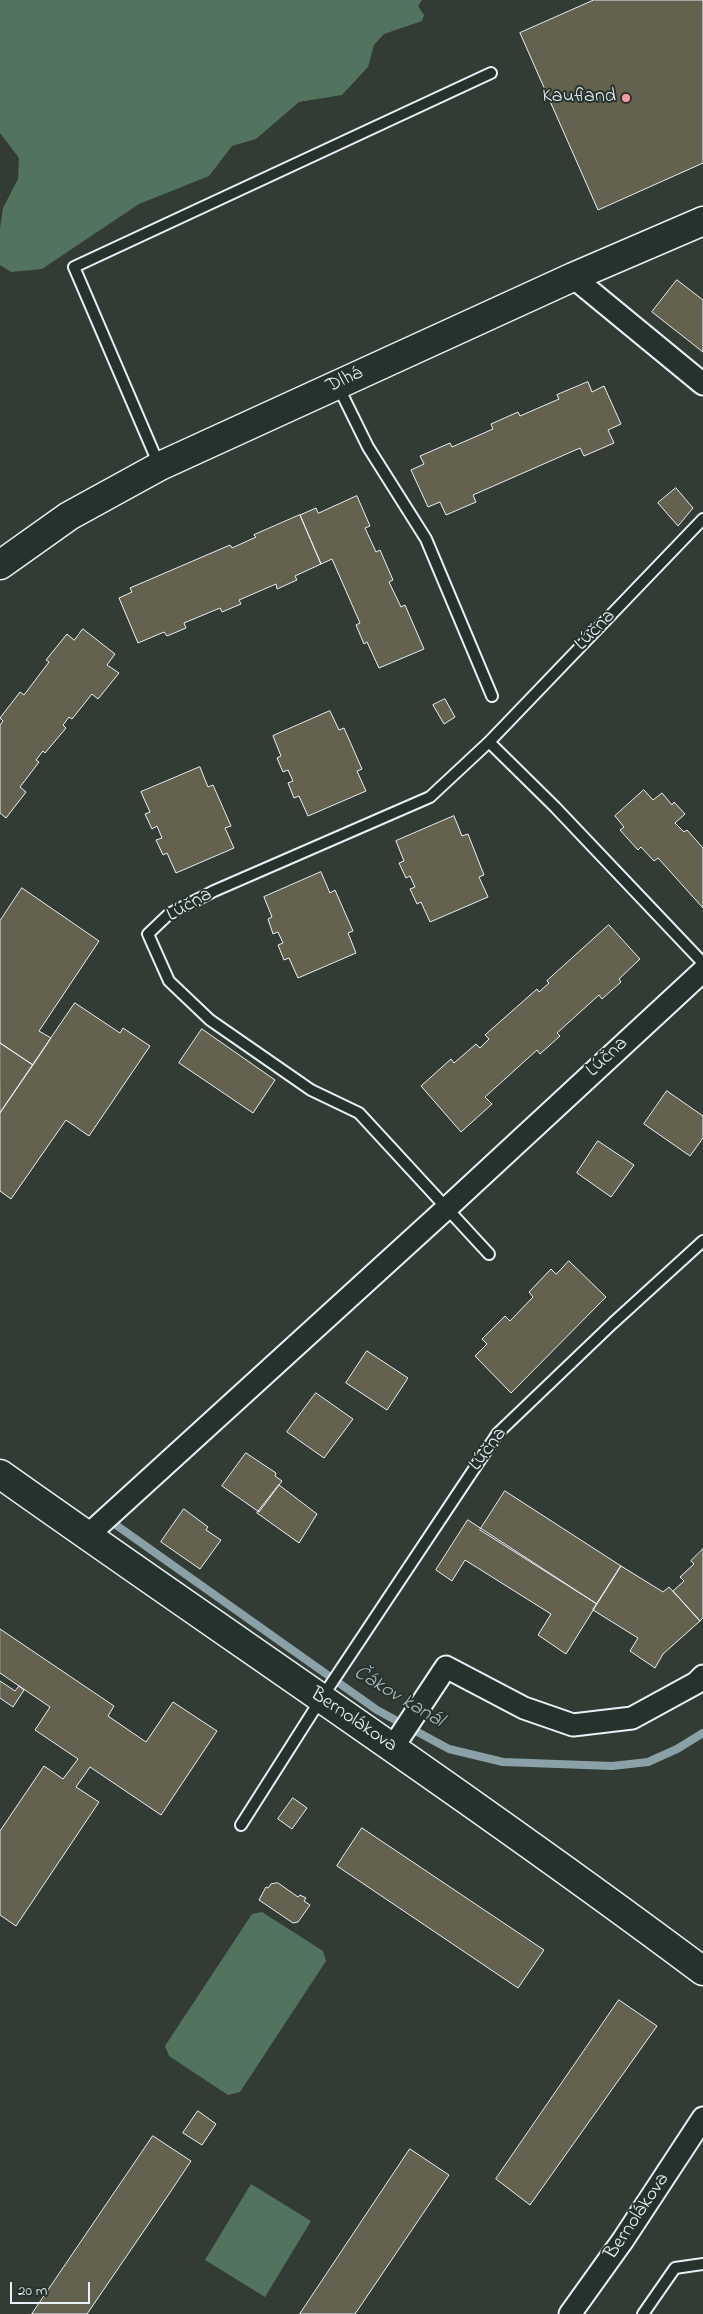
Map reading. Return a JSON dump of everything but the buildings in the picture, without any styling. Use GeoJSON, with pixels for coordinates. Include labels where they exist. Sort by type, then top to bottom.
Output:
{"type":"FeatureCollection","features":[{"type":"Feature","properties":{"kind":"street","name":"Dlhá"},"geometry":{"type":"LineString","coordinates":[[0,565],[69,516],[160,466],[573,278],[703,221]]}},
{"type":"Feature","properties":{"kind":"street"},"geometry":{"type":"LineString","coordinates":[[573,278],[703,384]]}},
{"type":"Feature","properties":{"kind":"street","name":"Lúčna"},"geometry":{"type":"LineString","coordinates":[[86,1536],[448,1207],[703,971]]}},
{"type":"Feature","properties":{"kind":"street","name":"Bernolákova"},"geometry":{"type":"LineString","coordinates":[[0,1474],[86,1536],[393,1747],[703,1971]]}},
{"type":"Feature","properties":{"kind":"street"},"geometry":{"type":"LineString","coordinates":[[393,1747],[446,1667],[524,1708],[573,1725],[632,1718],[696,1683],[703,1676]]}},
{"type":"Feature","properties":{"kind":"street","name":"Bernolákova"},"geometry":{"type":"LineString","coordinates":[[570,2314],[623,2240],[703,2118]]}},
{"type":"Feature","properties":{"kind":"lane"},"geometry":{"type":"LineString","coordinates":[[160,466],[74,267],[491,73]]}},
{"type":"Feature","properties":{"kind":"lane"},"geometry":{"type":"LineString","coordinates":[[338,385],[368,447],[426,539],[492,696]]}},
{"type":"Feature","properties":{"kind":"lane","name":"Lúčna"},"geometry":{"type":"LineString","coordinates":[[448,1207],[359,1113],[311,1090],[210,1020],[169,981],[148,934],[169,914],[214,891],[430,797],[488,742],[703,519]]}},
{"type":"Feature","properties":{"kind":"lane"},"geometry":{"type":"LineString","coordinates":[[488,742],[554,807],[703,963]]}},
{"type":"Feature","properties":{"kind":"lane"},"geometry":{"type":"LineString","coordinates":[[448,1207],[490,1254]]}},
{"type":"Feature","properties":{"kind":"lane","name":"Lúčna"},"geometry":{"type":"LineString","coordinates":[[241,1825],[321,1699],[498,1433],[703,1241]]}},
{"type":"Feature","properties":{"kind":"lane"},"geometry":{"type":"LineString","coordinates":[[643,2314],[675,2268],[703,2264]]}},
{"type":"Feature","properties":{"kind":"green space"},"geometry":{"type":"Polygon","coordinates":[[[0,0],[422,0],[418,6],[424,15],[422,21],[384,34],[374,45],[368,67],[342,95],[299,102],[256,139],[232,146],[209,176],[139,204],[42,269],[11,272],[0,265],[0,229],[3,208],[18,179],[19,158],[0,133],[0,0]]]}},
{"type":"Feature","properties":{"kind":"green space"},"geometry":{"type":"Polygon","coordinates":[[[262,1912],[323,1951],[326,1961],[240,2092],[228,2095],[169,2056],[165,2046],[252,1914],[262,1912]]]}},
{"type":"Feature","properties":{"kind":"green space"},"geometry":{"type":"Polygon","coordinates":[[[251,2184],[311,2221],[265,2297],[205,2260],[251,2184]]]}},
{"type":"Feature","properties":{"kind":"waterway","name":"Čákov kanál"},"geometry":{"type":"LineString","coordinates":[[116,1525],[377,1710],[449,1749],[503,1762],[612,1766],[648,1762],[677,1749],[703,1733]]}},
{"type":"Feature","properties":{"kind":"place","name":"Kaufland"},"geometry":{"type":"Point","coordinates":[626,98]}}]}
